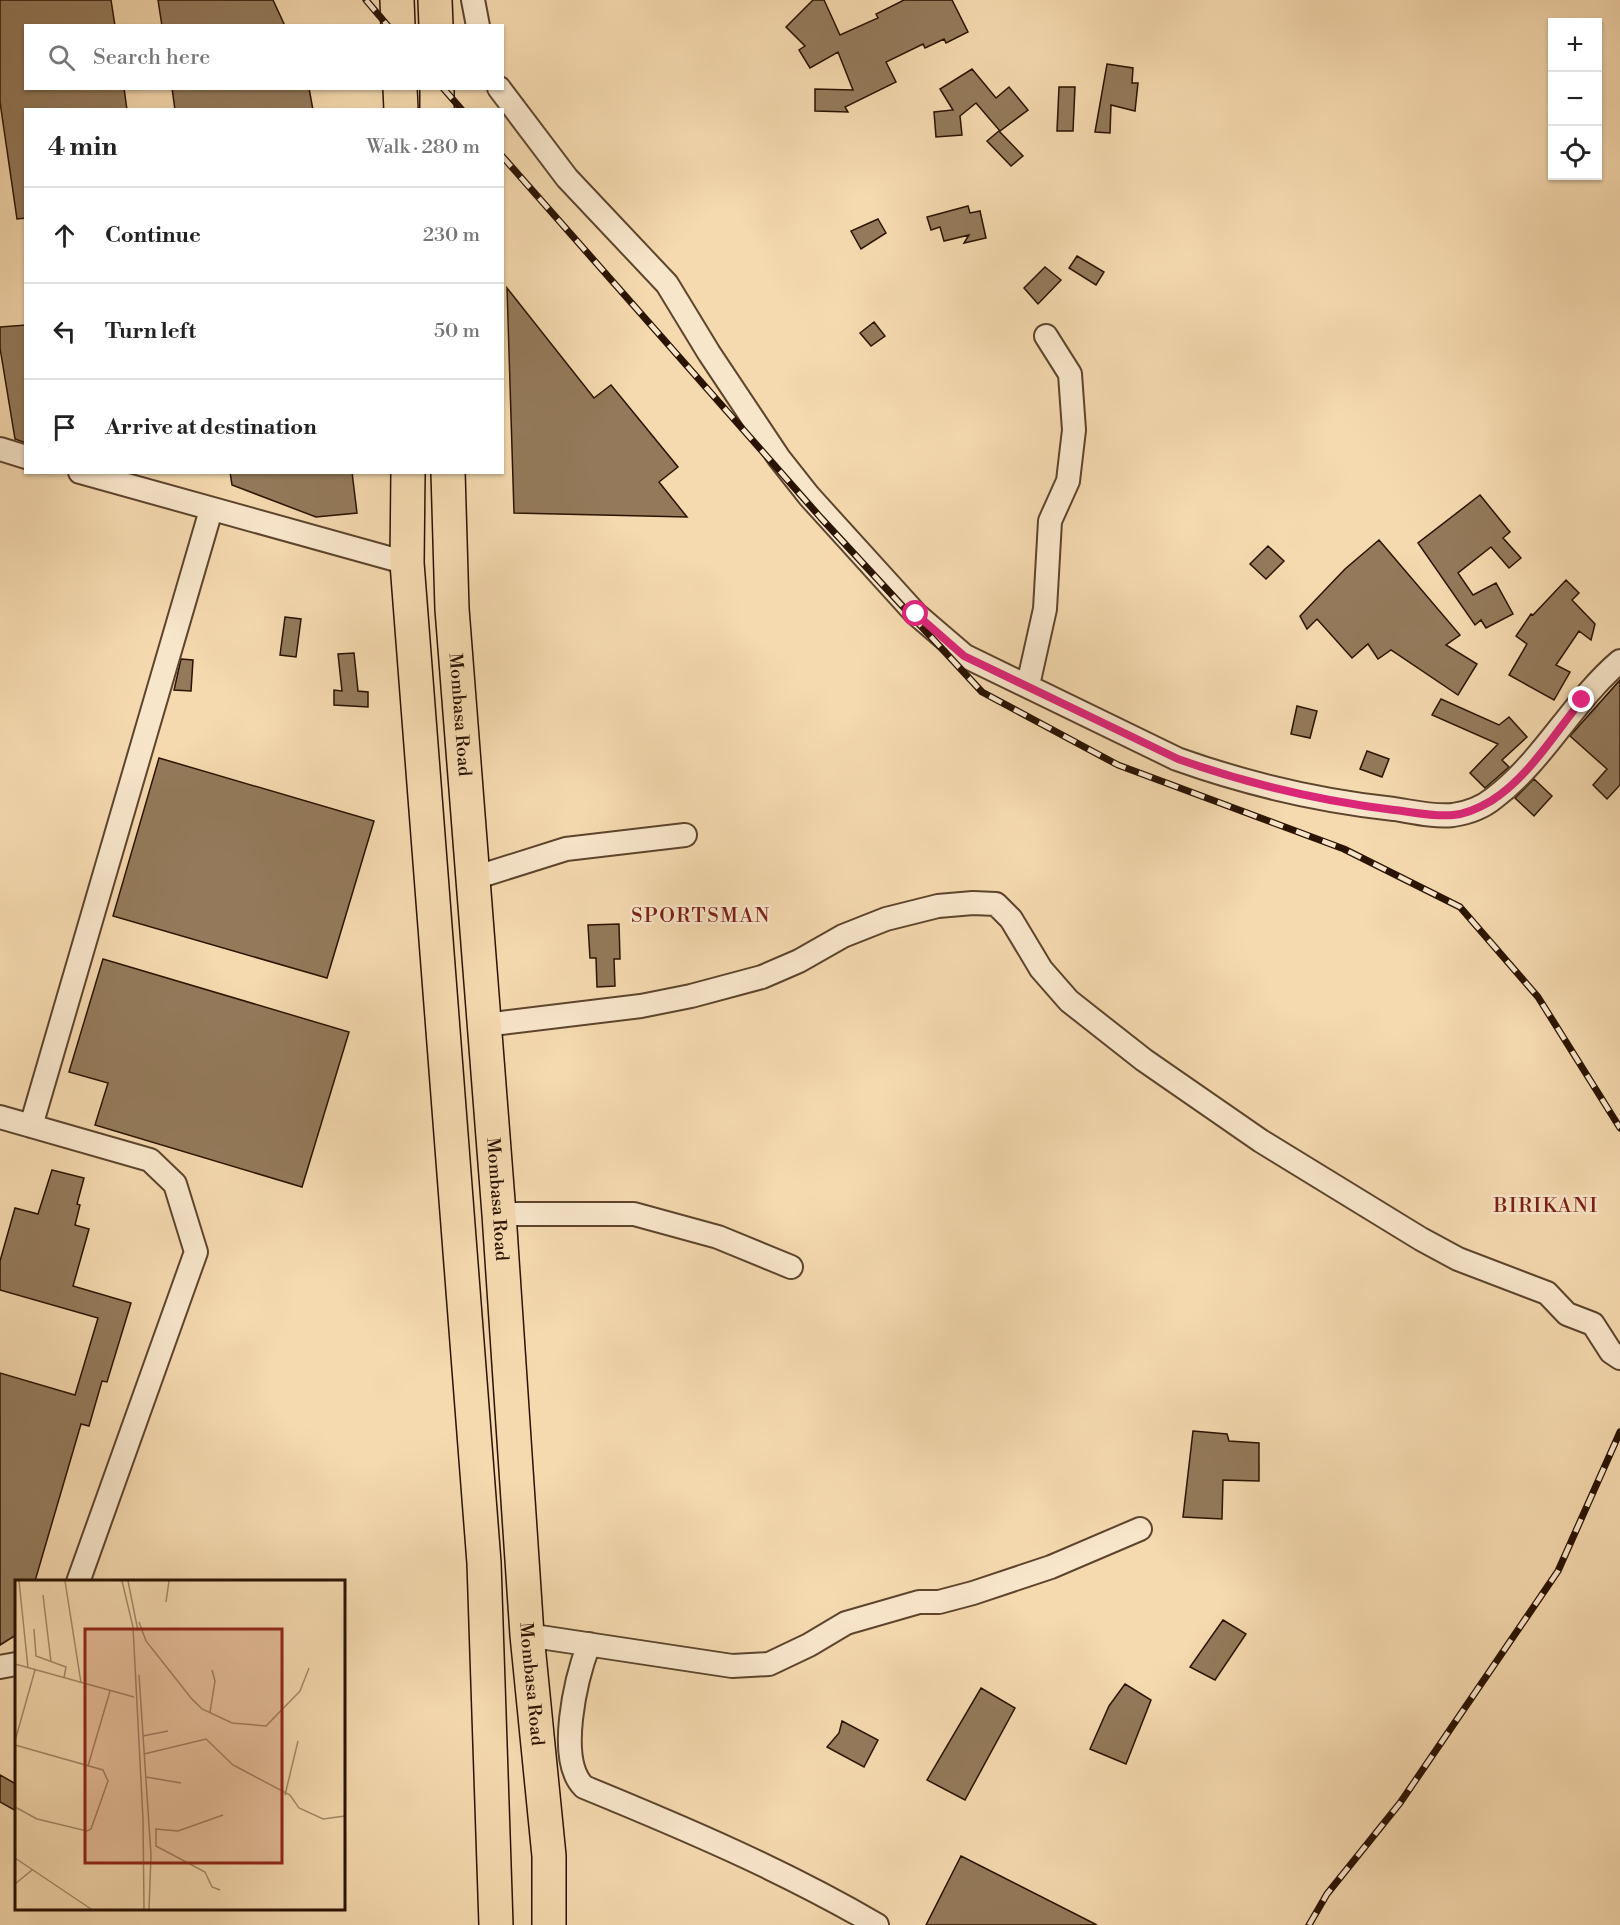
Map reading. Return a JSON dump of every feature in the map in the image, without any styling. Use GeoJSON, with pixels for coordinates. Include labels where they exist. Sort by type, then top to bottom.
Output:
{"type":"FeatureCollection","features":[{"type":"Feature","properties":{"kind":"highway"},"geometry":{"type":"LineString","coordinates":[[397,0],[398,24]]}},
{"type":"Feature","properties":{"kind":"highway"},"geometry":{"type":"LineString","coordinates":[[400,90],[401,108]]}},
{"type":"Feature","properties":{"kind":"highway"},"geometry":{"type":"LineString","coordinates":[[437,90],[437,108]]}},
{"type":"Feature","properties":{"kind":"highway"},"geometry":{"type":"LineString","coordinates":[[408,474],[407,563],[483,1563],[496,1925]]}},
{"type":"Feature","properties":{"kind":"highway","name":"Mombasa Road"},"geometry":{"type":"LineString","coordinates":[[448,474],[452,609],[500,1214],[527,1635],[549,1856],[549,1925]]}},
{"type":"Feature","properties":{"kind":"street"},"geometry":{"type":"LineString","coordinates":[[473,0],[478,24]]}},
{"type":"Feature","properties":{"kind":"street"},"geometry":{"type":"LineString","coordinates":[[501,90],[567,178],[667,284],[709,353],[779,458],[845,537],[946,642],[972,660],[1178,759],[1210,771],[1298,795],[1363,806],[1452,815],[1482,806],[1517,779],[1550,743],[1582,700],[1620,661]]}},
{"type":"Feature","properties":{"kind":"street"},"geometry":{"type":"LineString","coordinates":[[1028,685],[1045,609],[1050,521],[1068,481],[1074,430],[1070,374],[1046,336]]}},
{"type":"Feature","properties":{"kind":"street"},"geometry":{"type":"LineString","coordinates":[[0,449],[24,456]]}},
{"type":"Feature","properties":{"kind":"street"},"geometry":{"type":"LineString","coordinates":[[87,474],[407,563]]}},
{"type":"Feature","properties":{"kind":"street"},"geometry":{"type":"LineString","coordinates":[[31,1126],[211,510]]}},
{"type":"Feature","properties":{"kind":"street"},"geometry":{"type":"LineString","coordinates":[[474,878],[566,849],[685,835]]}},
{"type":"Feature","properties":{"kind":"street"},"geometry":{"type":"LineString","coordinates":[[485,1025],[641,1006],[691,996],[762,977],[800,961],[843,936],[886,919],[938,906],[996,904],[1011,919],[1041,969],[1069,1002],[1144,1060],[1251,1135],[1421,1239],[1458,1259],[1547,1293],[1567,1314],[1593,1324],[1611,1352],[1620,1358]]}},
{"type":"Feature","properties":{"kind":"street"},"geometry":{"type":"LineString","coordinates":[[0,1117],[150,1160],[175,1184],[196,1252],[78,1580]]}},
{"type":"Feature","properties":{"kind":"street"},"geometry":{"type":"LineString","coordinates":[[500,1214],[634,1214],[718,1237],[791,1267]]}},
{"type":"Feature","properties":{"kind":"street"},"geometry":{"type":"LineString","coordinates":[[527,1635],[732,1666],[769,1664],[809,1645],[846,1623],[919,1602],[939,1602],[973,1593],[1051,1567],[1140,1529]]}},
{"type":"Feature","properties":{"kind":"street"},"geometry":{"type":"LineString","coordinates":[[589,1644],[583,1659],[569,1739],[576,1779],[584,1787],[720,1843],[833,1899],[877,1925]]}},
{"type":"Feature","properties":{"kind":"street"},"geometry":{"type":"LineString","coordinates":[[0,1667],[15,1664]]}},
{"type":"Feature","properties":{"kind":"building"},"geometry":{"type":"Polygon","coordinates":[[[0,0],[111,0],[115,24],[24,24],[24,90],[124,90],[127,108],[24,108],[24,218],[17,219],[0,102],[0,0]]]}},
{"type":"Feature","properties":{"kind":"building"},"geometry":{"type":"Polygon","coordinates":[[[158,0],[273,0],[284,24],[162,24],[158,0]]]}},
{"type":"Feature","properties":{"kind":"building"},"geometry":{"type":"Polygon","coordinates":[[[813,0],[824,0],[840,35],[878,18],[876,14],[904,0],[952,0],[968,32],[946,43],[944,39],[925,48],[923,44],[886,62],[896,82],[845,107],[848,112],[815,111],[815,89],[853,90],[838,52],[810,68],[799,50],[805,46],[786,27],[813,0]]]}},
{"type":"Feature","properties":{"kind":"building"},"geometry":{"type":"Polygon","coordinates":[[[1107,64],[1133,68],[1132,83],[1138,83],[1135,111],[1111,105],[1110,133],[1095,132],[1107,64]]]}},
{"type":"Feature","properties":{"kind":"building"},"geometry":{"type":"Polygon","coordinates":[[[972,69],[996,98],[1009,87],[1028,110],[1000,131],[976,103],[960,116],[962,135],[936,137],[934,112],[953,110],[940,89],[972,69]]]}},
{"type":"Feature","properties":{"kind":"building"},"geometry":{"type":"Polygon","coordinates":[[[1059,87],[1075,87],[1073,131],[1057,131],[1059,87]]]}},
{"type":"Feature","properties":{"kind":"building"},"geometry":{"type":"Polygon","coordinates":[[[172,90],[309,90],[313,108],[175,108],[172,90]]]}},
{"type":"Feature","properties":{"kind":"building"},"geometry":{"type":"Polygon","coordinates":[[[999,131],[1023,156],[1011,166],[987,141],[999,131]]]}},
{"type":"Feature","properties":{"kind":"building"},"geometry":{"type":"Polygon","coordinates":[[[968,206],[970,213],[980,211],[986,238],[964,243],[969,235],[944,241],[940,227],[931,230],[927,217],[968,206]]]}},
{"type":"Feature","properties":{"kind":"building"},"geometry":{"type":"Polygon","coordinates":[[[878,219],[886,233],[861,249],[851,231],[878,219]]]}},
{"type":"Feature","properties":{"kind":"building"},"geometry":{"type":"Polygon","coordinates":[[[1077,256],[1104,272],[1096,285],[1069,268],[1077,256]]]}},
{"type":"Feature","properties":{"kind":"building"},"geometry":{"type":"Polygon","coordinates":[[[1045,267],[1061,280],[1038,304],[1024,288],[1045,267]]]}},
{"type":"Feature","properties":{"kind":"building"},"geometry":{"type":"Polygon","coordinates":[[[507,288],[594,398],[611,385],[678,467],[659,482],[687,517],[514,513],[507,288]]]}},
{"type":"Feature","properties":{"kind":"building"},"geometry":{"type":"Polygon","coordinates":[[[874,322],[885,336],[871,346],[860,333],[874,322]]]}},
{"type":"Feature","properties":{"kind":"building"},"geometry":{"type":"Polygon","coordinates":[[[24,325],[24,442],[15,439],[0,348],[0,327],[24,325]]]}},
{"type":"Feature","properties":{"kind":"building"},"geometry":{"type":"Polygon","coordinates":[[[230,474],[352,474],[357,513],[316,517],[232,485],[230,474]]]}},
{"type":"Feature","properties":{"kind":"building"},"geometry":{"type":"Polygon","coordinates":[[[1480,495],[1510,532],[1503,538],[1521,558],[1509,568],[1491,547],[1458,573],[1473,595],[1496,583],[1513,614],[1486,628],[1481,620],[1475,625],[1418,543],[1480,495]]]}},
{"type":"Feature","properties":{"kind":"building"},"geometry":{"type":"Polygon","coordinates":[[[1379,540],[1460,635],[1446,645],[1477,664],[1458,695],[1391,650],[1378,659],[1368,644],[1352,658],[1317,619],[1307,629],[1300,616],[1345,569],[1379,540]]]}},
{"type":"Feature","properties":{"kind":"building"},"geometry":{"type":"Polygon","coordinates":[[[1268,546],[1284,561],[1266,579],[1250,564],[1268,546]]]}},
{"type":"Feature","properties":{"kind":"building"},"geometry":{"type":"Polygon","coordinates":[[[1566,580],[1579,593],[1572,600],[1595,624],[1591,640],[1579,631],[1556,665],[1570,672],[1554,700],[1509,675],[1527,644],[1516,636],[1531,614],[1533,615],[1566,580]]]}},
{"type":"Feature","properties":{"kind":"building"},"geometry":{"type":"Polygon","coordinates":[[[285,617],[301,619],[296,657],[280,655],[285,617]]]}},
{"type":"Feature","properties":{"kind":"building"},"geometry":{"type":"Polygon","coordinates":[[[354,653],[358,691],[368,692],[368,707],[334,705],[334,690],[342,691],[338,654],[354,653]]]}},
{"type":"Feature","properties":{"kind":"building"},"geometry":{"type":"Polygon","coordinates":[[[181,659],[193,660],[191,691],[174,690],[181,659]]]}},
{"type":"Feature","properties":{"kind":"building"},"geometry":{"type":"Polygon","coordinates":[[[1620,680],[1620,785],[1607,799],[1593,785],[1607,769],[1570,736],[1620,680]]]}},
{"type":"Feature","properties":{"kind":"building"},"geometry":{"type":"Polygon","coordinates":[[[1441,699],[1499,725],[1509,717],[1527,737],[1502,760],[1509,767],[1485,788],[1470,773],[1498,744],[1432,715],[1441,699]]]}},
{"type":"Feature","properties":{"kind":"building"},"geometry":{"type":"Polygon","coordinates":[[[1297,706],[1317,711],[1310,738],[1291,734],[1297,706]]]}},
{"type":"Feature","properties":{"kind":"building"},"geometry":{"type":"Polygon","coordinates":[[[1367,751],[1389,759],[1382,777],[1360,769],[1367,751]]]}},
{"type":"Feature","properties":{"kind":"building"},"geometry":{"type":"Polygon","coordinates":[[[159,758],[374,821],[327,978],[113,916],[159,758]]]}},
{"type":"Feature","properties":{"kind":"building"},"geometry":{"type":"Polygon","coordinates":[[[1534,779],[1552,796],[1534,816],[1515,798],[1534,779]]]}},
{"type":"Feature","properties":{"kind":"building"},"geometry":{"type":"Polygon","coordinates":[[[619,924],[620,959],[614,959],[615,986],[597,987],[596,958],[590,958],[588,925],[619,924]]]}},
{"type":"Feature","properties":{"kind":"building"},"geometry":{"type":"Polygon","coordinates":[[[103,959],[349,1032],[302,1187],[95,1125],[108,1083],[69,1072],[103,959]]]}},
{"type":"Feature","properties":{"kind":"building"},"geometry":{"type":"Polygon","coordinates":[[[52,1170],[84,1178],[77,1204],[80,1205],[75,1225],[89,1229],[73,1286],[131,1303],[107,1382],[102,1381],[89,1426],[81,1424],[35,1580],[15,1580],[15,1636],[0,1645],[0,1373],[75,1395],[98,1318],[0,1290],[0,1261],[15,1208],[38,1214],[52,1170]]]}},
{"type":"Feature","properties":{"kind":"building"},"geometry":{"type":"Polygon","coordinates":[[[1193,1431],[1227,1434],[1229,1441],[1259,1443],[1259,1481],[1223,1480],[1222,1519],[1183,1517],[1193,1431]]]}},
{"type":"Feature","properties":{"kind":"building"},"geometry":{"type":"Polygon","coordinates":[[[1223,1620],[1246,1634],[1215,1680],[1190,1667],[1223,1620]]]}},
{"type":"Feature","properties":{"kind":"building"},"geometry":{"type":"Polygon","coordinates":[[[1125,1684],[1151,1700],[1126,1764],[1090,1749],[1109,1706],[1125,1684]]]}},
{"type":"Feature","properties":{"kind":"building"},"geometry":{"type":"Polygon","coordinates":[[[981,1688],[1015,1708],[965,1800],[927,1780],[981,1688]]]}},
{"type":"Feature","properties":{"kind":"building"},"geometry":{"type":"Polygon","coordinates":[[[842,1721],[878,1740],[864,1767],[827,1747],[839,1733],[842,1721]]]}},
{"type":"Feature","properties":{"kind":"building"},"geometry":{"type":"Polygon","coordinates":[[[0,1775],[15,1783],[15,1810],[0,1802],[0,1775]]]}},
{"type":"Feature","properties":{"kind":"building"},"geometry":{"type":"Polygon","coordinates":[[[961,1856],[1097,1925],[926,1925],[961,1856]]]}},
{"type":"Feature","properties":{"kind":"railway"},"geometry":{"type":"LineString","coordinates":[[366,0],[386,24]]}},
{"type":"Feature","properties":{"kind":"railway"},"geometry":{"type":"LineString","coordinates":[[445,90],[460,108]]}},
{"type":"Feature","properties":{"kind":"railway"},"geometry":{"type":"LineString","coordinates":[[504,158],[821,518],[982,692],[1118,765],[1344,849],[1460,907],[1538,997],[1620,1128]]}},
{"type":"Feature","properties":{"kind":"railway"},"geometry":{"type":"LineString","coordinates":[[1309,1925],[1327,1894],[1400,1803],[1558,1571],[1620,1432]]}},
{"type":"Feature","properties":{"kind":"district","name":"SPORTSMAN"},"geometry":{"type":"Point","coordinates":[701,915]}},
{"type":"Feature","properties":{"kind":"district","name":"BIRIKANI"},"geometry":{"type":"Point","coordinates":[1546,1205]}},
{"type":"Feature","properties":{"kind":"route"},"geometry":{"type":"LineString","coordinates":[[916,614],[964,656],[1178,759],[1210,771],[1298,795],[1363,806],[1440,815],[1468,812],[1482,806],[1493,800],[1517,779],[1550,743],[1582,700]]}}]}
